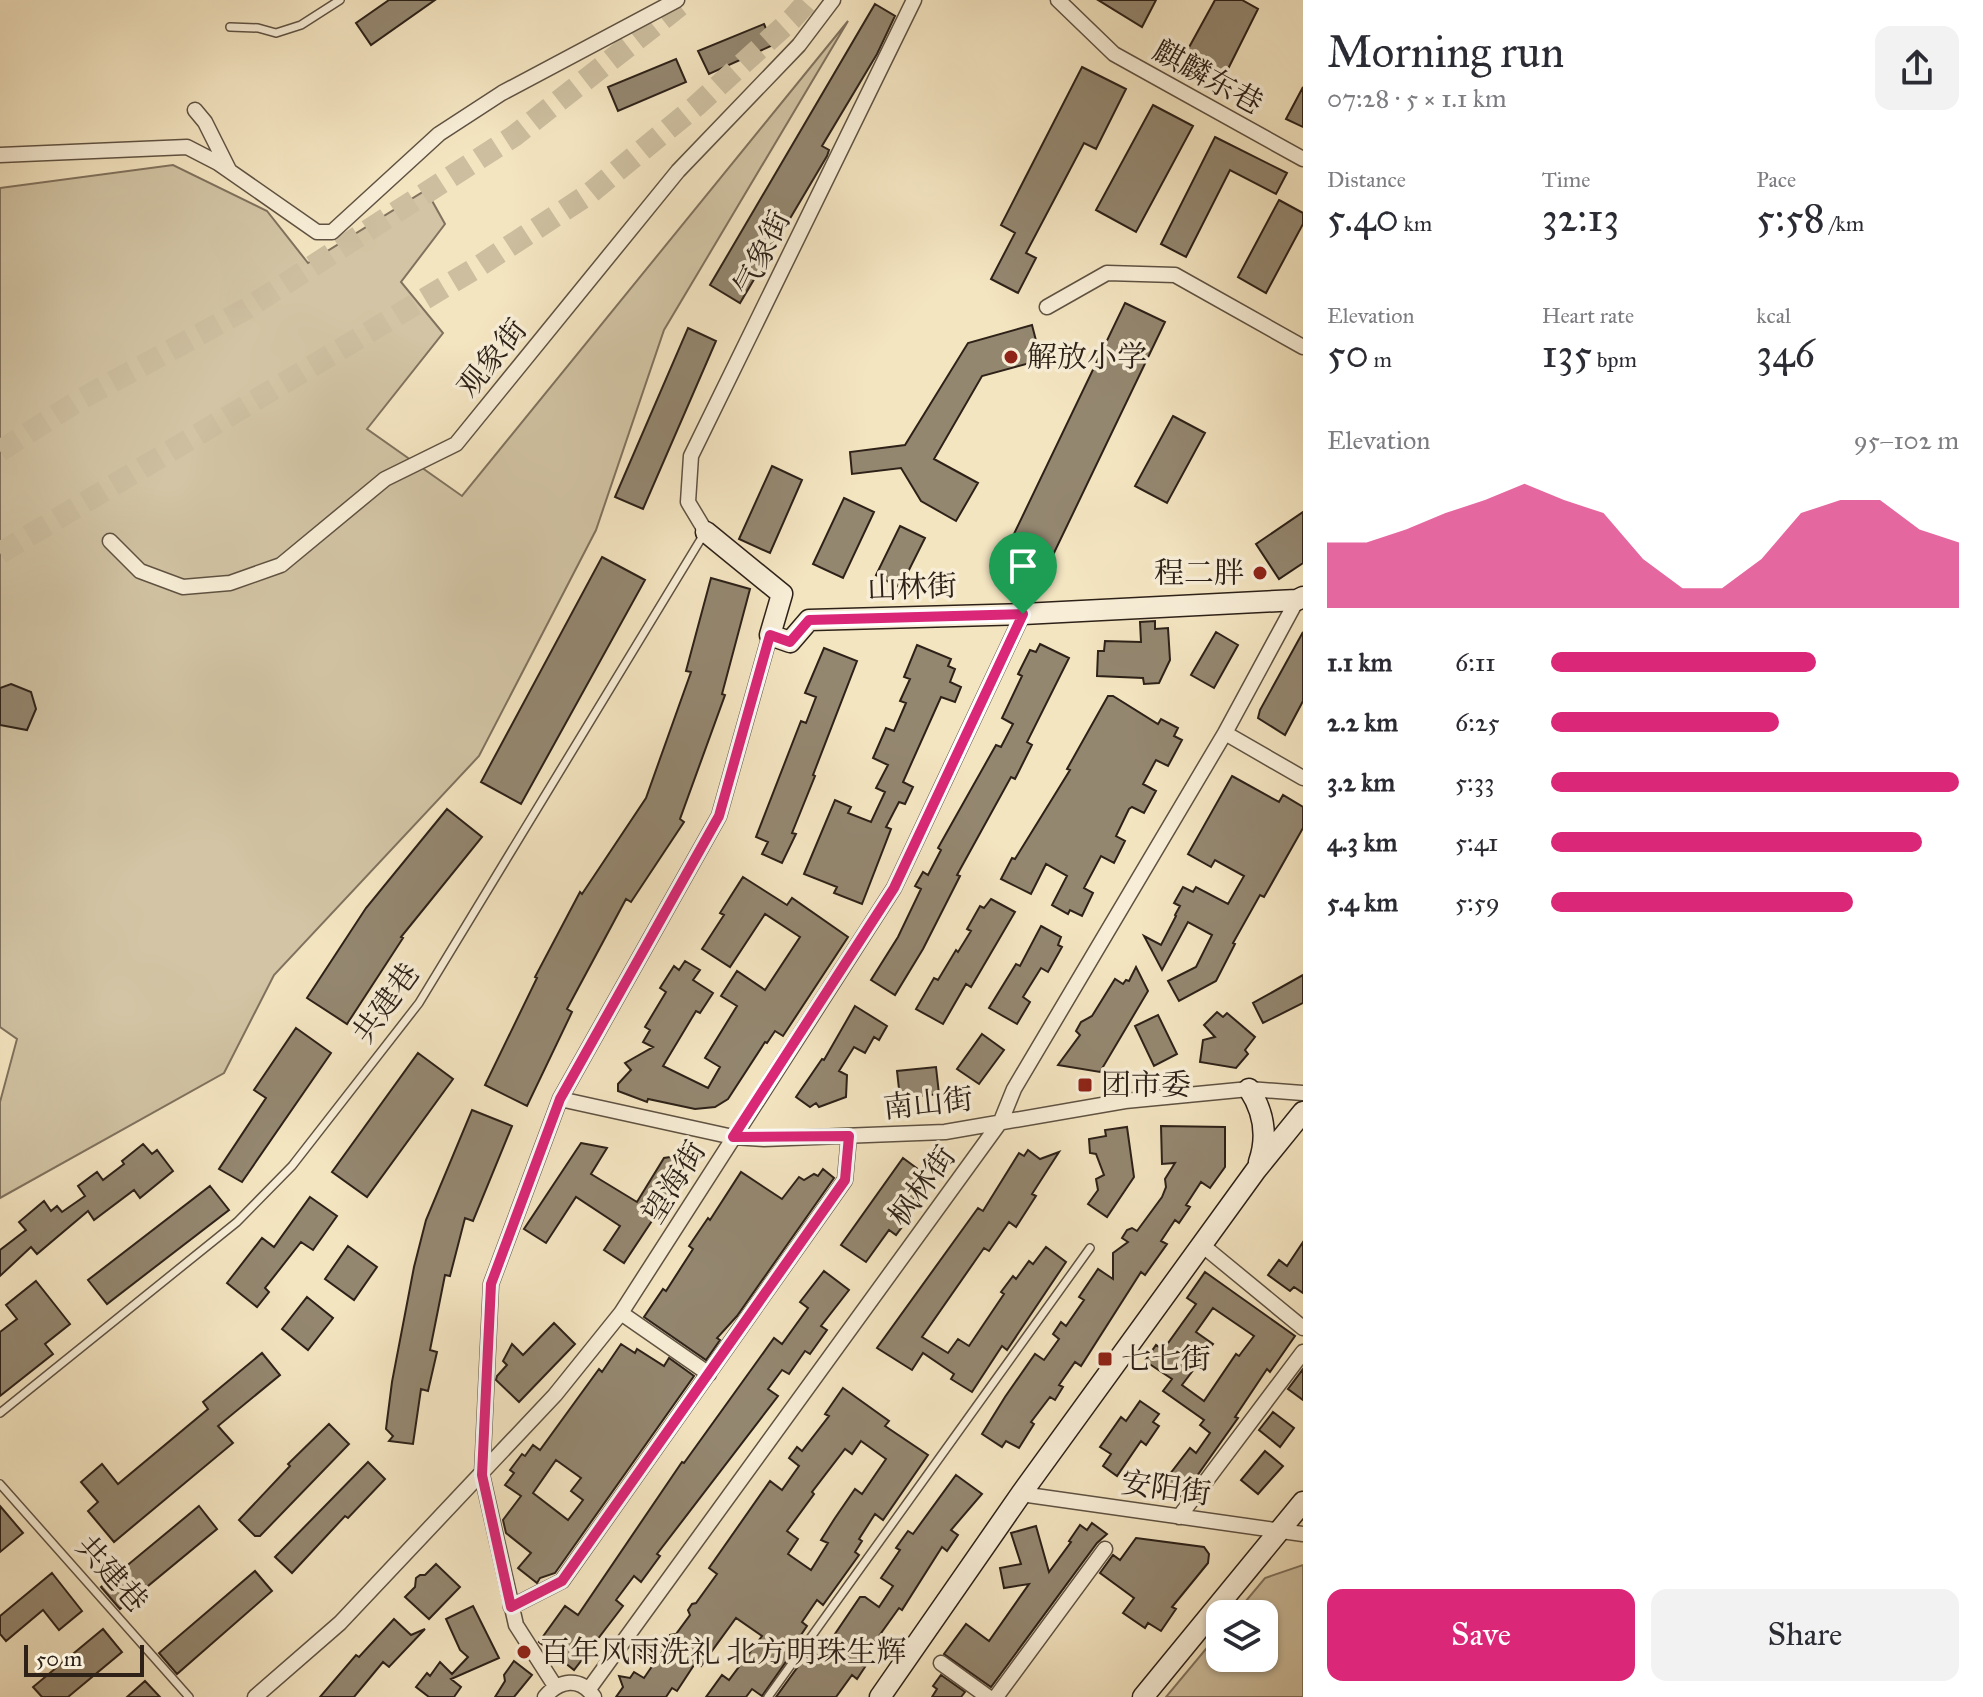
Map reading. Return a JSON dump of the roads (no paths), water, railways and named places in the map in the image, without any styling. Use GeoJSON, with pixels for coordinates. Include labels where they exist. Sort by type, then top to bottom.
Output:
{"type":"FeatureCollection","features":[{"type":"Feature","properties":{"kind":"main road"},"geometry":{"type":"LineString","coordinates":[[706,532],[782,594],[770,635]]}},
{"type":"Feature","properties":{"kind":"main road","name":"山林街"},"geometry":{"type":"LineString","coordinates":[[770,635],[790,642],[809,620],[1023,614],[1300,599]]}},
{"type":"Feature","properties":{"kind":"main road"},"geometry":{"type":"LineString","coordinates":[[1249,1089],[1262,1116],[1264,1132],[1264,1148],[1256,1170]]}},
{"type":"Feature","properties":{"kind":"main road"},"geometry":{"type":"LineString","coordinates":[[880,1697],[1021,1494],[1256,1170],[1303,1112]]}},
{"type":"Feature","properties":{"kind":"main road"},"geometry":{"type":"LineString","coordinates":[[1143,1697],[1303,1502]]}},
{"type":"Feature","properties":{"kind":"street"},"geometry":{"type":"LineString","coordinates":[[0,155],[187,147],[230,171],[317,232],[332,232],[439,134],[502,93],[677,0]]}},
{"type":"Feature","properties":{"kind":"street","name":"观象街"},"geometry":{"type":"LineString","coordinates":[[110,541],[140,571],[183,587],[230,583],[281,565],[385,479],[456,444],[678,171],[799,45],[833,0]]}},
{"type":"Feature","properties":{"kind":"street","name":"气象街"},"geometry":{"type":"LineString","coordinates":[[706,532],[688,502],[691,456],[914,0]]}},
{"type":"Feature","properties":{"kind":"street","name":"麒麟东巷"},"geometry":{"type":"LineString","coordinates":[[1058,0],[1114,54],[1303,159]]}},
{"type":"Feature","properties":{"kind":"street"},"geometry":{"type":"LineString","coordinates":[[195,110],[205,122],[230,171]]}},
{"type":"Feature","properties":{"kind":"street"},"geometry":{"type":"LineString","coordinates":[[1047,307],[1107,273],[1175,275],[1303,347]]}},
{"type":"Feature","properties":{"kind":"street","name":"枫林街"},"geometry":{"type":"LineString","coordinates":[[592,1693],[1001,1121],[1014,1089],[1225,733],[1300,599]]}},
{"type":"Feature","properties":{"kind":"street","name":"望海街"},"geometry":{"type":"LineString","coordinates":[[255,1697],[340,1623],[482,1475],[555,1395],[621,1313],[894,888],[1023,614]]}},
{"type":"Feature","properties":{"kind":"street"},"geometry":{"type":"LineString","coordinates":[[592,1693],[579,1683],[567,1682],[550,1691],[516,1625],[511,1607],[482,1475],[491,1284],[560,1099],[719,816],[770,635]]}},
{"type":"Feature","properties":{"kind":"street"},"geometry":{"type":"LineString","coordinates":[[1225,733],[1303,778]]}},
{"type":"Feature","properties":{"kind":"street","name":"南山街"},"geometry":{"type":"LineString","coordinates":[[560,1099],[733,1137],[945,1132],[1125,1101],[1249,1089],[1303,1093]]}},
{"type":"Feature","properties":{"kind":"street"},"geometry":{"type":"LineString","coordinates":[[511,1607],[562,1581],[845,1180],[849,1136]]}},
{"type":"Feature","properties":{"kind":"street"},"geometry":{"type":"LineString","coordinates":[[1202,1245],[1303,1328]]}},
{"type":"Feature","properties":{"kind":"street"},"geometry":{"type":"LineString","coordinates":[[621,1313],[709,1374]]}},
{"type":"Feature","properties":{"kind":"street"},"geometry":{"type":"LineString","coordinates":[[1179,1517],[1303,1352]]}},
{"type":"Feature","properties":{"kind":"street","name":"安阳街"},"geometry":{"type":"LineString","coordinates":[[1021,1494],[1303,1534]]}},
{"type":"Feature","properties":{"kind":"street"},"geometry":{"type":"LineString","coordinates":[[996,1697],[1105,1549]]}},
{"type":"Feature","properties":{"kind":"street"},"geometry":{"type":"LineString","coordinates":[[941,1663],[988,1697]]}},
{"type":"Feature","properties":{"kind":"lane"},"geometry":{"type":"LineString","coordinates":[[230,27],[258,28],[276,33],[301,25],[340,0]]}},
{"type":"Feature","properties":{"kind":"lane","name":"共建巷"},"geometry":{"type":"LineString","coordinates":[[0,1413],[237,1222],[292,1166],[419,1003],[706,532]]}},
{"type":"Feature","properties":{"kind":"lane"},"geometry":{"type":"LineString","coordinates":[[768,1697],[1090,1248]]}},
{"type":"Feature","properties":{"kind":"lane","name":"共建巷"},"geometry":{"type":"LineString","coordinates":[[0,1484],[189,1697]]}},
{"type":"Feature","properties":{"kind":"tunnel"},"geometry":{"type":"LineString","coordinates":[[0,451],[81,399],[246,309],[514,136],[687,0]]}},
{"type":"Feature","properties":{"kind":"tunnel"},"geometry":{"type":"LineString","coordinates":[[0,553],[476,268],[589,194],[696,106],[809,0]]}},
{"type":"Feature","properties":{"kind":"place","name":"解放小学"},"geometry":{"type":"Point","coordinates":[1011,357]}},
{"type":"Feature","properties":{"kind":"place","name":"程二胖"},"geometry":{"type":"Point","coordinates":[1260,573]}},
{"type":"Feature","properties":{"kind":"place","name":"团市委"},"geometry":{"type":"Point","coordinates":[1085,1085]}},
{"type":"Feature","properties":{"kind":"place","name":"七七街"},"geometry":{"type":"Point","coordinates":[1105,1359]}},
{"type":"Feature","properties":{"kind":"place","name":"百年风雨洗礼 北方明珠生辉"},"geometry":{"type":"Point","coordinates":[524,1652]}}]}
